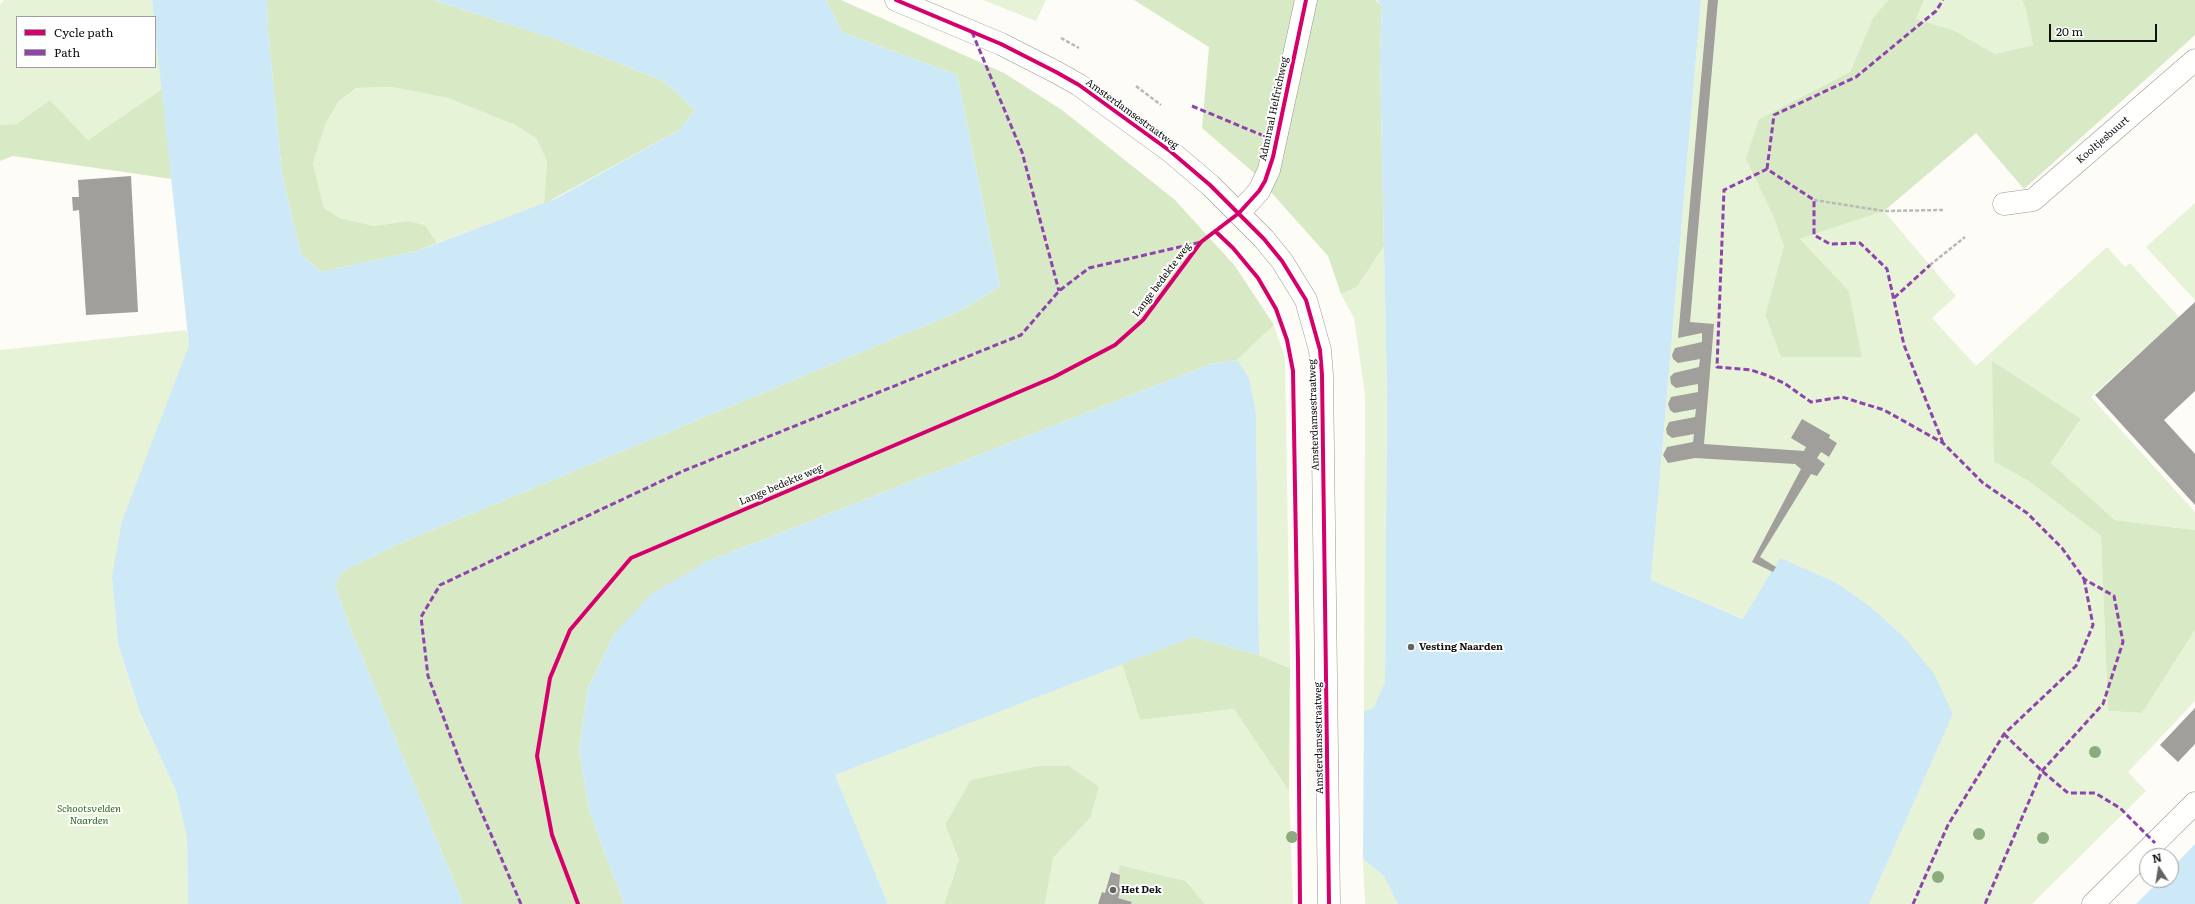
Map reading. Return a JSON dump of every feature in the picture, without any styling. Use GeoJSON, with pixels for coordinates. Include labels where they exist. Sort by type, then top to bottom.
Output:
{"type":"FeatureCollection","features":[{"type":"Feature","properties":{"kind":"street","name":"Amsterdamsestraatweg"},"geometry":{"type":"LineString","coordinates":[[896,0],[1030,57],[1079,85],[1170,151],[1239,213],[1282,261],[1306,300],[1320,350],[1322,375],[1329,904]]}},
{"type":"Feature","properties":{"kind":"street","name":"Admiraal Helfrichweg"},"geometry":{"type":"LineString","coordinates":[[1239,213],[1259,191],[1269,170],[1306,0]]}},
{"type":"Feature","properties":{"kind":"street","name":"Kooltjesbuurt"},"geometry":{"type":"LineString","coordinates":[[2004,204],[2033,200],[2195,60]]}},
{"type":"Feature","properties":{"kind":"street"},"geometry":{"type":"LineString","coordinates":[[2093,904],[2195,803]]}},
{"type":"Feature","properties":{"kind":"path"},"geometry":{"type":"LineString","coordinates":[[1030,57],[1058,36],[1085,52]]}},
{"type":"Feature","properties":{"kind":"path"},"geometry":{"type":"LineString","coordinates":[[1135,85],[1166,108]]}},
{"type":"Feature","properties":{"kind":"path"},"geometry":{"type":"LineString","coordinates":[[1814,200],[1884,211],[1943,210]]}},
{"type":"Feature","properties":{"kind":"path"},"geometry":{"type":"LineString","coordinates":[[1930,265],[1965,237]]}},
{"type":"Feature","properties":{"kind":"green space"},"geometry":{"type":"Polygon","coordinates":[[[4,0],[152,0],[154,16],[16,16],[16,68],[156,68],[156,32],[162,89],[88,140],[50,100],[16,124],[0,125],[0,5],[4,0]]]}},
{"type":"Feature","properties":{"kind":"green space"},"geometry":{"type":"Polygon","coordinates":[[[267,0],[434,0],[558,40],[661,80],[679,94],[694,110],[681,129],[544,204],[547,161],[536,138],[515,125],[448,98],[392,87],[357,88],[339,101],[326,123],[313,163],[324,208],[340,218],[374,226],[408,221],[425,225],[437,243],[417,251],[321,272],[301,254],[282,175],[268,30],[267,0]]]}},
{"type":"Feature","properties":{"kind":"green space"},"geometry":{"type":"Polygon","coordinates":[[[826,0],[841,0],[1004,73],[1062,110],[1175,200],[1235,266],[1274,325],[1237,360],[1211,364],[706,562],[615,633],[588,688],[579,750],[590,813],[624,904],[463,904],[349,625],[335,585],[343,571],[396,545],[958,312],[1000,287],[957,75],[842,32],[826,0]]]}},
{"type":"Feature","properties":{"kind":"green space"},"geometry":{"type":"Polygon","coordinates":[[[983,0],[1046,0],[1036,21],[983,0]]]}},
{"type":"Feature","properties":{"kind":"green space"},"geometry":{"type":"Polygon","coordinates":[[[1134,0],[1376,0],[1382,7],[1380,54],[1384,246],[1357,287],[1341,294],[1328,256],[1253,172],[1202,128],[1209,47],[1134,0]]]}},
{"type":"Feature","properties":{"kind":"green space"},"geometry":{"type":"Polygon","coordinates":[[[1701,0],[1888,0],[1873,18],[1850,72],[1759,119],[1772,213],[1784,246],[1765,315],[1781,356],[1862,357],[1849,291],[1800,239],[1884,211],[1956,296],[1932,318],[1976,366],[2107,247],[2125,267],[2130,263],[2179,317],[2091,397],[2195,512],[2195,530],[2115,520],[2051,463],[2081,420],[1994,462],[2027,480],[2101,536],[2108,711],[2142,713],[2195,630],[2195,701],[2128,772],[2146,791],[2032,904],[1869,904],[1953,714],[1905,638],[1871,607],[1835,582],[1781,559],[1744,619],[1651,580],[1701,0]]]}},
{"type":"Feature","properties":{"kind":"green space"},"geometry":{"type":"Polygon","coordinates":[[[1888,0],[1924,0],[1916,19],[1953,30],[1995,54],[2033,45],[2025,6],[2022,0],[2195,0],[2195,35],[2024,189],[1976,133],[1884,211],[1800,239],[1849,291],[1862,357],[1781,357],[1765,315],[1784,246],[1772,213],[1746,159],[1759,119],[1850,72],[1873,18],[1888,0]]]}},
{"type":"Feature","properties":{"kind":"green space"},"geometry":{"type":"Polygon","coordinates":[[[1924,0],[2027,0],[2025,6],[2033,45],[1995,54],[1953,30],[1916,19],[1924,0]]]}},
{"type":"Feature","properties":{"kind":"green space"},"geometry":{"type":"Polygon","coordinates":[[[392,87],[448,98],[515,125],[536,138],[547,160],[544,204],[437,243],[425,225],[408,221],[374,226],[340,218],[324,208],[313,163],[326,123],[339,101],[358,88],[392,87]]]}},
{"type":"Feature","properties":{"kind":"green space"},"geometry":{"type":"Polygon","coordinates":[[[162,89],[172,179],[13,156],[0,161],[0,125],[16,124],[50,100],[88,140],[162,89]]]}},
{"type":"Feature","properties":{"kind":"green space"},"geometry":{"type":"Polygon","coordinates":[[[2195,203],[2195,300],[2146,247],[2195,203]]]}},
{"type":"Feature","properties":{"kind":"green space"},"geometry":{"type":"Polygon","coordinates":[[[1384,246],[1387,394],[1385,682],[1373,710],[1364,711],[1365,394],[1354,318],[1341,294],[1357,287],[1384,246]]]}},
{"type":"Feature","properties":{"kind":"green space"},"geometry":{"type":"Polygon","coordinates":[[[1274,325],[1285,358],[1290,668],[1259,655],[1256,414],[1237,360],[1274,325]]]}},
{"type":"Feature","properties":{"kind":"green space","name":"Schootsvelden Naarden"},"geometry":{"type":"Polygon","coordinates":[[[187,330],[189,345],[161,420],[112,577],[118,644],[140,714],[176,791],[187,838],[188,904],[0,904],[0,350],[187,330]]]}},
{"type":"Feature","properties":{"kind":"green space"},"geometry":{"type":"Polygon","coordinates":[[[1992,361],[2081,419],[2051,463],[2115,520],[2195,530],[2195,630],[2142,713],[2108,711],[2101,536],[2027,480],[1994,462],[1992,361]]]}},
{"type":"Feature","properties":{"kind":"green space"},"geometry":{"type":"Polygon","coordinates":[[[1193,637],[1259,655],[1290,668],[1289,791],[1234,709],[1140,720],[1122,664],[1193,637]]]}},
{"type":"Feature","properties":{"kind":"green space"},"geometry":{"type":"Polygon","coordinates":[[[1122,664],[1140,720],[1234,709],[1289,791],[1293,904],[1205,904],[1186,881],[1121,865],[1118,874],[1111,872],[1105,893],[1102,892],[1098,904],[1045,904],[1053,858],[1090,818],[945,825],[959,860],[944,904],[888,904],[835,775],[1122,664]]]}},
{"type":"Feature","properties":{"kind":"green space"},"geometry":{"type":"Polygon","coordinates":[[[1038,766],[1069,766],[1099,787],[1090,818],[1053,858],[1045,904],[944,904],[959,860],[945,825],[971,780],[1038,766]]]}},
{"type":"Feature","properties":{"kind":"green space"},"geometry":{"type":"Polygon","coordinates":[[[1363,859],[1384,876],[1398,904],[1365,904],[1363,859]]]}},
{"type":"Feature","properties":{"kind":"green space"},"geometry":{"type":"Polygon","coordinates":[[[1120,865],[1186,881],[1205,904],[1131,904],[1132,902],[1118,898],[1122,887],[1119,886],[1118,874],[1120,865]]]}},
{"type":"Feature","properties":{"kind":"water"},"geometry":{"type":"Polygon","coordinates":[[[152,0],[267,0],[268,30],[282,175],[301,254],[321,272],[417,251],[555,199],[681,129],[694,110],[679,94],[661,80],[558,40],[434,0],[826,0],[842,32],[957,75],[1000,287],[958,312],[396,545],[343,571],[335,585],[349,625],[463,904],[188,904],[187,838],[176,791],[140,713],[118,644],[112,577],[122,521],[189,345],[156,37],[156,16],[154,16],[152,0]]]}},
{"type":"Feature","properties":{"kind":"water"},"geometry":{"type":"Polygon","coordinates":[[[1377,0],[1701,0],[1651,580],[1743,619],[1780,558],[1835,582],[1871,607],[1905,638],[1934,674],[1953,714],[1869,904],[1398,904],[1384,876],[1363,859],[1364,711],[1373,709],[1385,682],[1387,394],[1380,54],[1382,7],[1377,0]]]}},
{"type":"Feature","properties":{"kind":"water"},"geometry":{"type":"Polygon","coordinates":[[[1237,360],[1249,378],[1256,414],[1259,655],[1193,637],[835,775],[888,904],[624,904],[590,813],[579,750],[588,688],[615,633],[651,594],[706,562],[1211,364],[1237,360]]]}},
{"type":"Feature","properties":{"kind":"water"},"geometry":{"type":"Polygon","coordinates":[[[2195,844],[2195,904],[2136,904],[2152,888],[2179,888],[2179,861],[2195,844]]]}},
{"type":"Feature","properties":{"kind":"building"},"geometry":{"type":"Polygon","coordinates":[[[1708,0],[1718,0],[1690,322],[1714,324],[1704,444],[1804,451],[1806,447],[1791,438],[1802,419],[1830,435],[1829,438],[1837,443],[1829,457],[1821,452],[1817,458],[1825,464],[1817,476],[1811,474],[1760,557],[1776,567],[1773,572],[1752,562],[1801,469],[1795,464],[1695,458],[1668,463],[1663,455],[1667,447],[1693,442],[1694,434],[1672,438],[1667,434],[1666,429],[1669,422],[1695,417],[1696,409],[1674,413],[1670,410],[1668,404],[1671,397],[1698,392],[1698,384],[1676,388],[1671,384],[1670,377],[1674,373],[1699,367],[1700,359],[1678,363],[1673,359],[1672,355],[1675,348],[1702,342],[1702,333],[1678,338],[1708,0]]]}},
{"type":"Feature","properties":{"kind":"building"},"geometry":{"type":"Polygon","coordinates":[[[131,176],[138,312],[86,315],[79,210],[73,211],[72,197],[79,197],[78,180],[131,176]]]}},
{"type":"Feature","properties":{"kind":"building"},"geometry":{"type":"Polygon","coordinates":[[[2195,302],[2195,391],[2164,420],[2195,454],[2195,505],[2095,395],[2195,302]]]}},
{"type":"Feature","properties":{"kind":"building"},"geometry":{"type":"Polygon","coordinates":[[[2195,708],[2195,744],[2178,762],[2160,745],[2195,708]]]}},
{"type":"Feature","properties":{"kind":"building","name":"Het Dek"},"geometry":{"type":"Polygon","coordinates":[[[1111,872],[1120,875],[1119,886],[1122,887],[1118,898],[1132,902],[1131,904],[1098,904],[1102,892],[1105,893],[1111,872]]]}},
{"type":"Feature","properties":{"kind":"marked path"},"geometry":{"type":"LineString","coordinates":[[1767,169],[1774,115],[1856,77],[1936,11],[1943,0]]}},
{"type":"Feature","properties":{"kind":"marked path"},"geometry":{"type":"LineString","coordinates":[[972,32],[1022,152],[1059,291]]}},
{"type":"Feature","properties":{"kind":"marked path"},"geometry":{"type":"LineString","coordinates":[[1192,106],[1276,141]]}},
{"type":"Feature","properties":{"kind":"marked path"},"geometry":{"type":"LineString","coordinates":[[1943,443],[1904,345],[1887,269],[1860,243],[1830,244],[1814,235],[1814,200],[1767,169],[1724,190],[1717,367],[1751,370],[1766,375],[1784,383],[1811,402],[1842,397],[1884,410],[1943,443],[1983,483],[2027,513],[2062,548],[2084,579],[2114,596],[2123,642],[2103,704],[2042,771],[1985,904]]}},
{"type":"Feature","properties":{"kind":"marked path"},"geometry":{"type":"LineString","coordinates":[[521,904],[462,767],[428,676],[421,617],[440,585],[683,471],[1021,335],[1059,291],[1089,268],[1201,242]]}},
{"type":"Feature","properties":{"kind":"marked path"},"geometry":{"type":"LineString","coordinates":[[1894,298],[1930,265]]}},
{"type":"Feature","properties":{"kind":"marked path"},"geometry":{"type":"LineString","coordinates":[[1913,904],[1948,825],[2004,734],[2076,666],[2093,625],[2084,579]]}},
{"type":"Feature","properties":{"kind":"marked path"},"geometry":{"type":"LineString","coordinates":[[2004,734],[2042,771],[2068,793],[2095,793],[2120,808],[2155,843]]}},
{"type":"Feature","properties":{"kind":"cycle path"},"geometry":{"type":"LineString","coordinates":[[896,0],[1001,44],[1056,72],[1079,85],[1170,151],[1210,185],[1264,239],[1282,261],[1306,300],[1320,350],[1322,375],[1329,904]]}},
{"type":"Feature","properties":{"kind":"cycle path","name":"Lange bedekte weg"},"geometry":{"type":"LineString","coordinates":[[578,904],[552,835],[537,756],[550,678],[570,630],[631,558],[1054,377],[1115,345],[1143,320],[1201,242],[1239,213],[1259,191],[1265,181],[1273,157],[1306,0]]}},
{"type":"Feature","properties":{"kind":"cycle path"},"geometry":{"type":"LineString","coordinates":[[1215,231],[1233,248],[1258,278],[1276,309],[1287,340],[1293,371],[1300,904]]}},
{"type":"Feature","properties":{"kind":"place","name":"Vesting Naarden"},"geometry":{"type":"Point","coordinates":[1411,647]}},
{"type":"Feature","properties":{"kind":"place","name":"Het Dek"},"geometry":{"type":"Point","coordinates":[1113,890]}}]}
